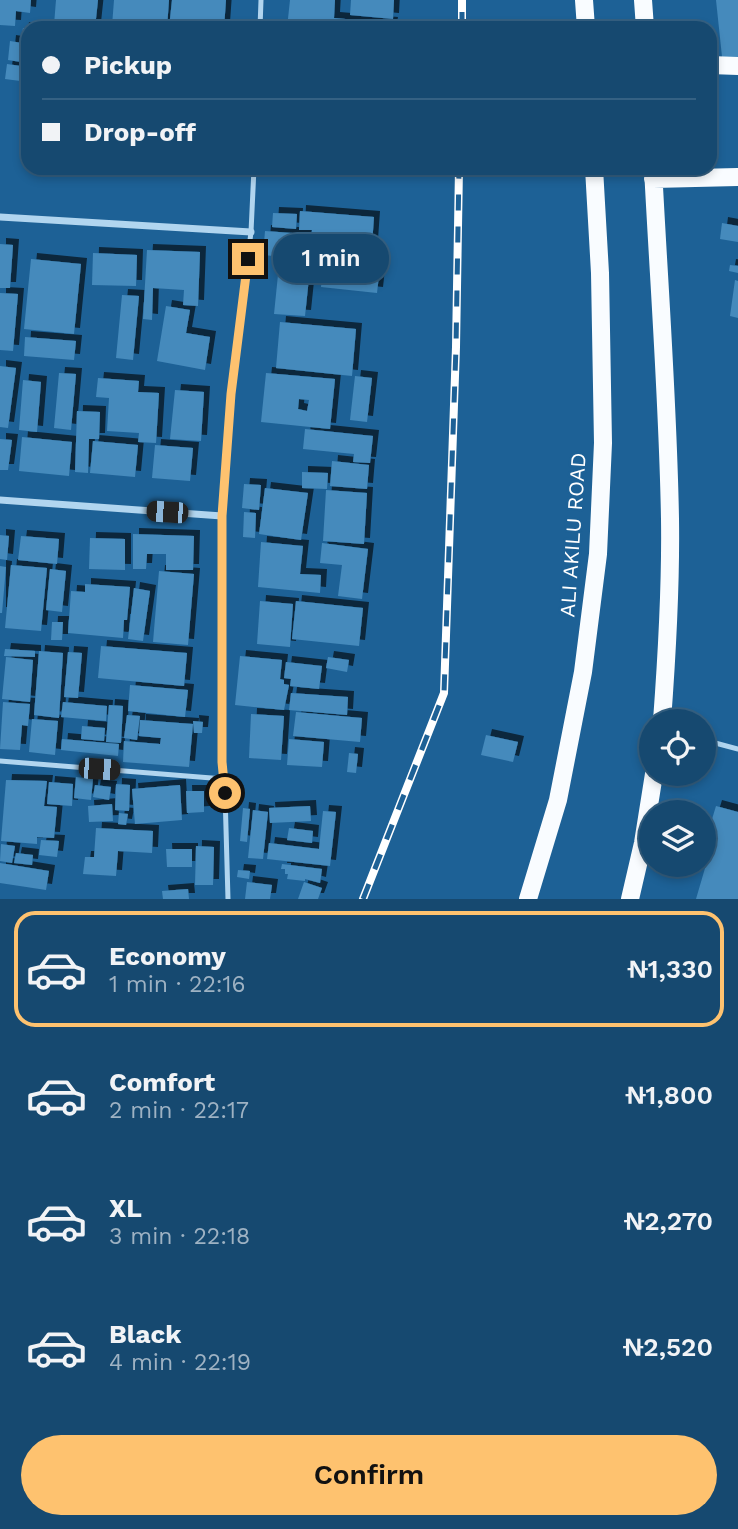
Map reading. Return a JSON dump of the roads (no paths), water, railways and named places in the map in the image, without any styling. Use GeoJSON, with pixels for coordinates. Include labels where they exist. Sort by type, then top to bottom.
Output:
{"type":"FeatureCollection","features":[{"type":"Feature","properties":{"kind":"main road"},"geometry":{"type":"LineString","coordinates":[[584,0],[586,21]]}},
{"type":"Feature","properties":{"kind":"main road"},"geometry":{"type":"LineString","coordinates":[[643,0],[644,21]]}},
{"type":"Feature","properties":{"kind":"main road"},"geometry":{"type":"LineString","coordinates":[[717,65],[738,66]]}},
{"type":"Feature","properties":{"kind":"main road","name":"ALI AKILU ROAD"},"geometry":{"type":"LineString","coordinates":[[528,899],[558,800],[583,672],[598,554],[603,443],[600,273],[594,175]]}},
{"type":"Feature","properties":{"kind":"main road"},"geometry":{"type":"LineString","coordinates":[[653,175],[670,521],[668,641],[663,709]]}},
{"type":"Feature","properties":{"kind":"main road"},"geometry":{"type":"LineString","coordinates":[[696,175],[738,177]]}},
{"type":"Feature","properties":{"kind":"main road"},"geometry":{"type":"LineString","coordinates":[[630,899],[643,844],[652,786]]}},
{"type":"Feature","properties":{"kind":"street"},"geometry":{"type":"LineString","coordinates":[[0,217],[251,232]]}},
{"type":"Feature","properties":{"kind":"street"},"geometry":{"type":"LineString","coordinates":[[0,500],[222,516]]}},
{"type":"Feature","properties":{"kind":"lane"},"geometry":{"type":"LineString","coordinates":[[260,21],[261,0]]}},
{"type":"Feature","properties":{"kind":"lane"},"geometry":{"type":"LineString","coordinates":[[228,899],[222,762],[222,516],[231,394],[251,232],[254,175]]}},
{"type":"Feature","properties":{"kind":"lane"},"geometry":{"type":"LineString","coordinates":[[716,743],[738,749]]}},
{"type":"Feature","properties":{"kind":"lane"},"geometry":{"type":"LineString","coordinates":[[0,761],[224,779]]}},
{"type":"Feature","properties":{"kind":"railway"},"geometry":{"type":"LineString","coordinates":[[462,0],[462,21]]}},
{"type":"Feature","properties":{"kind":"railway"},"geometry":{"type":"LineString","coordinates":[[363,899],[444,693],[459,175]]}}]}
